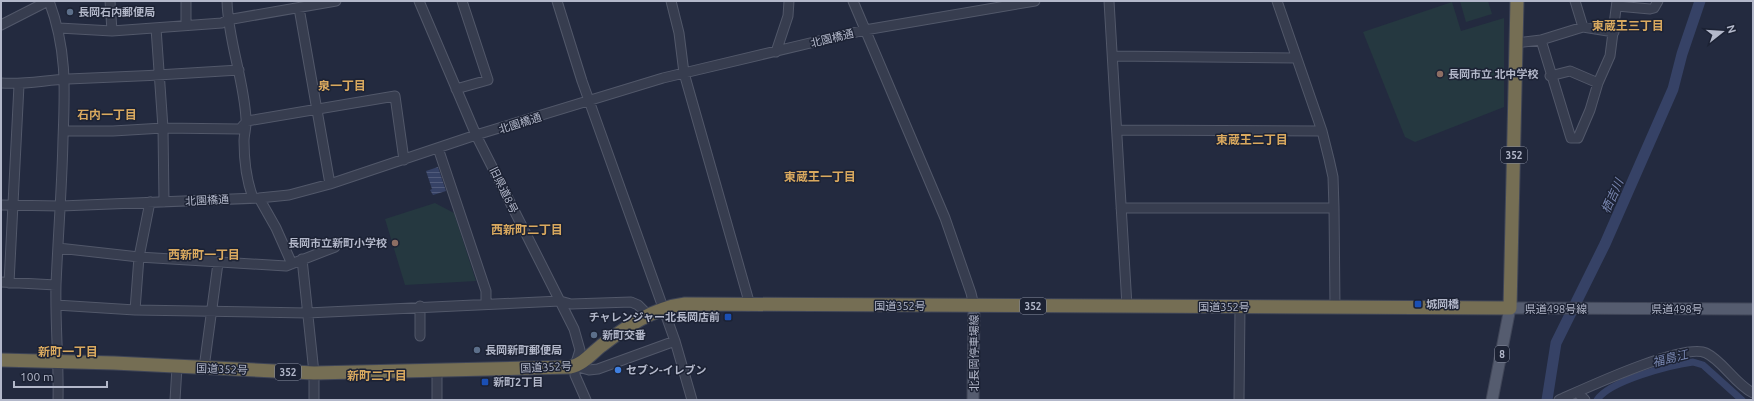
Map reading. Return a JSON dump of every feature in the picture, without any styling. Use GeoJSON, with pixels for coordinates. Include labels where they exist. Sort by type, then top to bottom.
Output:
{"type":"FeatureCollection","features":[{"type":"Feature","properties":{"kind":"highway","name":"352"},"geometry":{"type":"LineString","coordinates":[[1510,308],[1517,1]]}},
{"type":"Feature","properties":{"kind":"highway","name":"国道352号"},"geometry":{"type":"LineString","coordinates":[[1,360],[58,361],[314,373],[575,366],[614,336],[648,315],[663,308],[685,304],[748,306],[1335,306],[1510,308]]}},
{"type":"Feature","properties":{"kind":"main road","name":"北長岡停車場線"},"geometry":{"type":"LineString","coordinates":[[973,400],[974,306]]}},
{"type":"Feature","properties":{"kind":"main road","name":"県道498号線"},"geometry":{"type":"LineString","coordinates":[[1510,308],[1602,308]]}},
{"type":"Feature","properties":{"kind":"main road","name":"8"},"geometry":{"type":"LineString","coordinates":[[1492,400],[1510,308]]}},
{"type":"Feature","properties":{"kind":"main road","name":"県道498号"},"geometry":{"type":"LineString","coordinates":[[1602,308],[1753,309]]}},
{"type":"Feature","properties":{"kind":"street"},"geometry":{"type":"LineString","coordinates":[[1,25],[48,1],[58,28],[62,46],[65,79],[61,206],[56,285],[58,400]]}},
{"type":"Feature","properties":{"kind":"street"},"geometry":{"type":"LineString","coordinates":[[110,1],[112,30]]}},
{"type":"Feature","properties":{"kind":"street"},"geometry":{"type":"LineString","coordinates":[[186,1],[186,25]]}},
{"type":"Feature","properties":{"kind":"street"},"geometry":{"type":"LineString","coordinates":[[227,1],[227,20],[239,70],[247,121],[244,140],[245,171],[256,198],[276,228],[292,264]]}},
{"type":"Feature","properties":{"kind":"street"},"geometry":{"type":"LineString","coordinates":[[58,28],[112,30],[222,23],[227,20],[282,6],[299,8],[336,1]]}},
{"type":"Feature","properties":{"kind":"street","name":"旧県道8号"},"geometry":{"type":"LineString","coordinates":[[419,1],[476,136],[574,330],[580,350],[575,366],[575,375],[586,400]]}},
{"type":"Feature","properties":{"kind":"street"},"geometry":{"type":"LineString","coordinates":[[456,89],[488,80],[462,1]]}},
{"type":"Feature","properties":{"kind":"street"},"geometry":{"type":"LineString","coordinates":[[558,1],[589,101],[675,341],[692,400]]}},
{"type":"Feature","properties":{"kind":"street"},"geometry":{"type":"LineString","coordinates":[[671,1],[679,34],[684,73],[748,298],[748,306]]}},
{"type":"Feature","properties":{"kind":"street"},"geometry":{"type":"LineString","coordinates":[[776,52],[788,16],[789,1]]}},
{"type":"Feature","properties":{"kind":"street"},"geometry":{"type":"LineString","coordinates":[[852,1],[945,218],[971,293],[974,306]]}},
{"type":"Feature","properties":{"kind":"street","name":"北園橋通"},"geometry":{"type":"LineString","coordinates":[[1,205],[61,206],[256,198],[288,195],[330,184],[476,136],[684,73],[865,30],[1035,1]]}},
{"type":"Feature","properties":{"kind":"street"},"geometry":{"type":"LineString","coordinates":[[1109,1],[1120,208],[1127,306]]}},
{"type":"Feature","properties":{"kind":"street"},"geometry":{"type":"LineString","coordinates":[[1277,1],[1322,131],[1333,177],[1335,306]]}},
{"type":"Feature","properties":{"kind":"street"},"geometry":{"type":"LineString","coordinates":[[1575,1],[1583,27]]}},
{"type":"Feature","properties":{"kind":"street"},"geometry":{"type":"LineString","coordinates":[[1541,40],[1550,76],[1571,138],[1578,138],[1610,56],[1617,4],[1650,9],[1654,8],[1658,1]]}},
{"type":"Feature","properties":{"kind":"street"},"geometry":{"type":"LineString","coordinates":[[299,8],[330,184]]}},
{"type":"Feature","properties":{"kind":"street"},"geometry":{"type":"LineString","coordinates":[[1516,43],[1541,40],[1583,27],[1614,32]]}},
{"type":"Feature","properties":{"kind":"street"},"geometry":{"type":"LineString","coordinates":[[156,28],[163,128],[164,202]]}},
{"type":"Feature","properties":{"kind":"street"},"geometry":{"type":"LineString","coordinates":[[1112,56],[1296,58]]}},
{"type":"Feature","properties":{"kind":"street"},"geometry":{"type":"LineString","coordinates":[[1,83],[19,85],[65,79],[160,76],[239,70]]}},
{"type":"Feature","properties":{"kind":"street"},"geometry":{"type":"LineString","coordinates":[[1550,76],[1570,71],[1598,84]]}},
{"type":"Feature","properties":{"kind":"street"},"geometry":{"type":"LineString","coordinates":[[19,85],[13,206],[5,282],[56,285]]}},
{"type":"Feature","properties":{"kind":"street"},"geometry":{"type":"LineString","coordinates":[[64,131],[113,131],[163,128],[240,129],[247,121],[395,96],[404,160]]}},
{"type":"Feature","properties":{"kind":"street"},"geometry":{"type":"LineString","coordinates":[[1117,130],[1322,131]]}},
{"type":"Feature","properties":{"kind":"street"},"geometry":{"type":"LineString","coordinates":[[438,148],[486,291],[486,304]]}},
{"type":"Feature","properties":{"kind":"street"},"geometry":{"type":"LineString","coordinates":[[135,310],[139,257],[150,202]]}},
{"type":"Feature","properties":{"kind":"street"},"geometry":{"type":"LineString","coordinates":[[1120,208],[1334,208]]}},
{"type":"Feature","properties":{"kind":"street"},"geometry":{"type":"LineString","coordinates":[[58,248],[139,257],[279,266],[292,264],[335,247]]}},
{"type":"Feature","properties":{"kind":"street"},"geometry":{"type":"LineString","coordinates":[[302,259],[314,373],[314,400]]}},
{"type":"Feature","properties":{"kind":"street"},"geometry":{"type":"LineString","coordinates":[[204,368],[213,310],[218,263]]}},
{"type":"Feature","properties":{"kind":"street"},"geometry":{"type":"LineString","coordinates":[[56,305],[135,310],[307,312],[560,301],[571,304],[631,302],[638,305],[648,315]]}},
{"type":"Feature","properties":{"kind":"street"},"geometry":{"type":"LineString","coordinates":[[420,306],[420,336]]}},
{"type":"Feature","properties":{"kind":"street"},"geometry":{"type":"LineString","coordinates":[[1239,400],[1240,307]]}},
{"type":"Feature","properties":{"kind":"street"},"geometry":{"type":"LineString","coordinates":[[575,366],[589,370],[598,369],[675,341]]}},
{"type":"Feature","properties":{"kind":"street"},"geometry":{"type":"LineString","coordinates":[[1559,400],[1631,368],[1696,351],[1709,355],[1739,384],[1753,393]]}},
{"type":"Feature","properties":{"kind":"street"},"geometry":{"type":"LineString","coordinates":[[175,400],[177,367]]}},
{"type":"Feature","properties":{"kind":"street"},"geometry":{"type":"LineString","coordinates":[[437,370],[437,400]]}},
{"type":"Feature","properties":{"kind":"street"},"geometry":{"type":"LineString","coordinates":[[1574,393],[1585,400]]}},
{"type":"Feature","properties":{"kind":"shaded area"},"geometry":{"type":"Polygon","coordinates":[[[1460,1],[1488,1],[1492,14],[1466,22],[1460,1]]]}},
{"type":"Feature","properties":{"kind":"shaded area","name":"長岡市立 北中学校"},"geometry":{"type":"Polygon","coordinates":[[[1452,2],[1461,31],[1504,18],[1504,107],[1415,142],[1405,137],[1363,32],[1452,2]]]}},
{"type":"Feature","properties":{"kind":"shaded area"},"geometry":{"type":"Polygon","coordinates":[[[435,203],[454,213],[476,281],[405,285],[385,219],[435,203]]]}},
{"type":"Feature","properties":{"kind":"water"},"geometry":{"type":"Polygon","coordinates":[[[438,167],[446,191],[433,195],[430,190],[432,189],[426,171],[438,167]]]}},
{"type":"Feature","properties":{"kind":"waterway","name":"栖吉川"},"geometry":{"type":"LineString","coordinates":[[1547,400],[1556,343],[1605,244],[1673,89],[1682,54],[1700,1]]}},
{"type":"Feature","properties":{"kind":"waterway","name":"福島江"},"geometry":{"type":"LineString","coordinates":[[1597,400],[1614,386],[1627,380],[1656,370],[1693,362],[1703,365],[1742,400]]}},
{"type":"Feature","properties":{"kind":"place","name":"長岡石内郵便局"},"geometry":{"type":"Point","coordinates":[70,12]}},
{"type":"Feature","properties":{"kind":"place","name":"長岡市立 北中学校"},"geometry":{"type":"Point","coordinates":[1440,74]}},
{"type":"Feature","properties":{"kind":"place","name":"長岡市立新町小学校"},"geometry":{"type":"Point","coordinates":[395,243]}},
{"type":"Feature","properties":{"kind":"place","name":"城岡橋"},"geometry":{"type":"Point","coordinates":[1418,304]}},
{"type":"Feature","properties":{"kind":"place","name":"チャレンジャー北長岡店前"},"geometry":{"type":"Point","coordinates":[728,317]}},
{"type":"Feature","properties":{"kind":"place","name":"新町交番"},"geometry":{"type":"Point","coordinates":[594,335]}},
{"type":"Feature","properties":{"kind":"place","name":"長岡新町郵便局"},"geometry":{"type":"Point","coordinates":[477,350]}},
{"type":"Feature","properties":{"kind":"place","name":"セブン-イレブン"},"geometry":{"type":"Point","coordinates":[618,370]}},
{"type":"Feature","properties":{"kind":"place","name":"新町2丁目"},"geometry":{"type":"Point","coordinates":[485,382]}},
{"type":"Feature","properties":{"kind":"district","name":"東蔵王三丁目"},"geometry":{"type":"Point","coordinates":[1628,25]}},
{"type":"Feature","properties":{"kind":"district","name":"泉一丁目"},"geometry":{"type":"Point","coordinates":[342,85]}},
{"type":"Feature","properties":{"kind":"district","name":"石内一丁目"},"geometry":{"type":"Point","coordinates":[107,114]}},
{"type":"Feature","properties":{"kind":"district","name":"東蔵王二丁目"},"geometry":{"type":"Point","coordinates":[1252,139]}},
{"type":"Feature","properties":{"kind":"district","name":"東蔵王一丁目"},"geometry":{"type":"Point","coordinates":[820,176]}},
{"type":"Feature","properties":{"kind":"district","name":"西新町二丁目"},"geometry":{"type":"Point","coordinates":[527,229]}},
{"type":"Feature","properties":{"kind":"district","name":"西新町一丁目"},"geometry":{"type":"Point","coordinates":[204,254]}},
{"type":"Feature","properties":{"kind":"district","name":"新町一丁目"},"geometry":{"type":"Point","coordinates":[68,351]}},
{"type":"Feature","properties":{"kind":"district","name":"新町二丁目"},"geometry":{"type":"Point","coordinates":[377,375]}}]}
